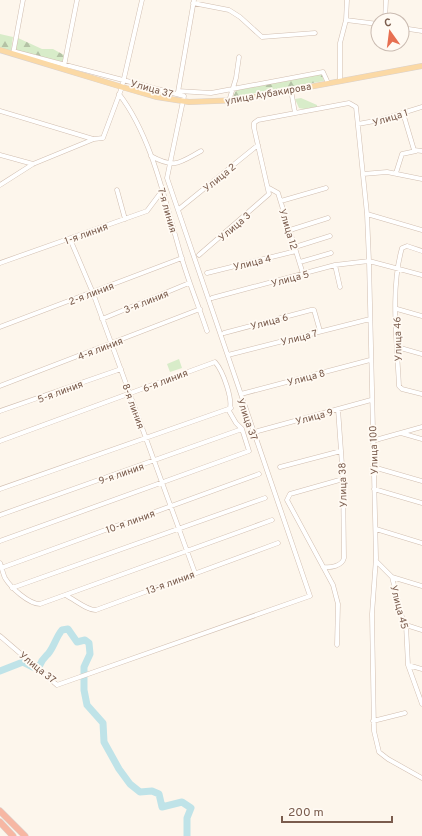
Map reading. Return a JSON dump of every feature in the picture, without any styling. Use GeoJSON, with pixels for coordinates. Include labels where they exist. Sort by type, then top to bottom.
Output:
{"type":"FeatureCollection","features":[{"type":"Feature","properties":{"kind":"highway"},"geometry":{"type":"LineString","coordinates":[[0,811],[25,836]]}},
{"type":"Feature","properties":{"kind":"highway"},"geometry":{"type":"LineString","coordinates":[[0,822],[13,836]]}},
{"type":"Feature","properties":{"kind":"main road","name":"улица Аубакирова"},"geometry":{"type":"LineString","coordinates":[[0,49],[122,87],[177,100],[201,102],[229,101],[422,66]]}},
{"type":"Feature","properties":{"kind":"street"},"geometry":{"type":"LineString","coordinates":[[13,54],[23,0]]}},
{"type":"Feature","properties":{"kind":"street"},"geometry":{"type":"LineString","coordinates":[[63,68],[77,0]]}},
{"type":"Feature","properties":{"kind":"street"},"geometry":{"type":"LineString","coordinates":[[0,185],[33,164],[94,139],[103,138],[122,87],[142,0]]}},
{"type":"Feature","properties":{"kind":"street"},"geometry":{"type":"LineString","coordinates":[[340,80],[340,43],[346,20],[347,0]]}},
{"type":"Feature","properties":{"kind":"street"},"geometry":{"type":"LineString","coordinates":[[385,12],[386,0]]}},
{"type":"Feature","properties":{"kind":"street"},"geometry":{"type":"LineString","coordinates":[[177,100],[193,1],[229,10],[240,17],[262,37],[315,33]]}},
{"type":"Feature","properties":{"kind":"street"},"geometry":{"type":"LineString","coordinates":[[346,20],[370,23]]}},
{"type":"Feature","properties":{"kind":"street"},"geometry":{"type":"LineString","coordinates":[[410,29],[422,30]]}},
{"type":"Feature","properties":{"kind":"street","name":"Улица 37"},"geometry":{"type":"LineString","coordinates":[[0,49],[184,96],[167,178],[310,596],[57,685],[0,636]]}},
{"type":"Feature","properties":{"kind":"street"},"geometry":{"type":"LineString","coordinates":[[229,101],[240,57]]}},
{"type":"Feature","properties":{"kind":"street"},"geometry":{"type":"LineString","coordinates":[[178,91],[211,93],[323,72],[328,83]]}},
{"type":"Feature","properties":{"kind":"street"},"geometry":{"type":"LineString","coordinates":[[269,188],[254,123],[258,120],[295,113],[291,90]]}},
{"type":"Feature","properties":{"kind":"street","name":"7-я линия"},"geometry":{"type":"LineString","coordinates":[[119,94],[130,108],[141,130],[162,191],[189,283],[207,331]]}},
{"type":"Feature","properties":{"kind":"street","name":"Улица 100"},"geometry":{"type":"LineString","coordinates":[[295,113],[348,103],[356,107],[367,214],[369,261],[372,441],[376,529],[376,561],[372,614],[373,721],[379,752],[388,759],[422,778]]}},
{"type":"Feature","properties":{"kind":"street","name":"Улица 1"},"geometry":{"type":"LineString","coordinates":[[358,124],[374,122],[422,107]]}},
{"type":"Feature","properties":{"kind":"street"},"geometry":{"type":"LineString","coordinates":[[0,111],[94,139]]}},
{"type":"Feature","properties":{"kind":"street"},"geometry":{"type":"LineString","coordinates":[[403,113],[416,151]]}},
{"type":"Feature","properties":{"kind":"street","name":"Улица 2"},"geometry":{"type":"LineString","coordinates":[[179,209],[258,145]]}},
{"type":"Feature","properties":{"kind":"street"},"geometry":{"type":"LineString","coordinates":[[150,156],[171,164],[178,163],[201,151]]}},
{"type":"Feature","properties":{"kind":"street"},"geometry":{"type":"LineString","coordinates":[[396,173],[402,154],[422,151]]}},
{"type":"Feature","properties":{"kind":"street"},"geometry":{"type":"LineString","coordinates":[[0,155],[33,164]]}},
{"type":"Feature","properties":{"kind":"street"},"geometry":{"type":"LineString","coordinates":[[363,174],[375,172],[396,173],[422,179]]}},
{"type":"Feature","properties":{"kind":"street","name":"Улица 3"},"geometry":{"type":"LineString","coordinates":[[199,255],[268,196],[269,188]]}},
{"type":"Feature","properties":{"kind":"street","name":"Улица 12"},"geometry":{"type":"LineString","coordinates":[[269,188],[277,192],[281,201],[303,274]]}},
{"type":"Feature","properties":{"kind":"street"},"geometry":{"type":"LineString","coordinates":[[281,201],[326,188]]}},
{"type":"Feature","properties":{"kind":"street"},"geometry":{"type":"LineString","coordinates":[[116,190],[125,219]]}},
{"type":"Feature","properties":{"kind":"street","name":"1-я линия"},"geometry":{"type":"LineString","coordinates":[[0,262],[70,239],[147,211],[162,191]]}},
{"type":"Feature","properties":{"kind":"street"},"geometry":{"type":"LineString","coordinates":[[367,214],[422,230]]}},
{"type":"Feature","properties":{"kind":"street"},"geometry":{"type":"LineString","coordinates":[[290,230],[328,218]]}},
{"type":"Feature","properties":{"kind":"street","name":"Улица 4"},"geometry":{"type":"LineString","coordinates":[[207,273],[295,249],[330,236]]}},
{"type":"Feature","properties":{"kind":"street","name":"8-я линия"},"geometry":{"type":"LineString","coordinates":[[70,239],[93,293],[195,573]]}},
{"type":"Feature","properties":{"kind":"street"},"geometry":{"type":"LineString","coordinates":[[396,267],[404,246],[422,251]]}},
{"type":"Feature","properties":{"kind":"street"},"geometry":{"type":"LineString","coordinates":[[300,262],[331,253]]}},
{"type":"Feature","properties":{"kind":"street","name":"2-я линия"},"geometry":{"type":"LineString","coordinates":[[0,327],[182,258]]}},
{"type":"Feature","properties":{"kind":"street"},"geometry":{"type":"LineString","coordinates":[[369,261],[422,275]]}},
{"type":"Feature","properties":{"kind":"street","name":"Улица 5"},"geometry":{"type":"LineString","coordinates":[[212,298],[335,266],[369,261]]}},
{"type":"Feature","properties":{"kind":"street"},"geometry":{"type":"LineString","coordinates":[[335,266],[340,287]]}},
{"type":"Feature","properties":{"kind":"street","name":"Улица 46"},"geometry":{"type":"LineString","coordinates":[[396,267],[397,346],[400,388],[422,394]]}},
{"type":"Feature","properties":{"kind":"street","name":"3-я линия"},"geometry":{"type":"LineString","coordinates":[[102,319],[189,283]]}},
{"type":"Feature","properties":{"kind":"street","name":"4-я линия"},"geometry":{"type":"LineString","coordinates":[[0,386],[200,309]]}},
{"type":"Feature","properties":{"kind":"street"},"geometry":{"type":"LineString","coordinates":[[396,309],[422,316]]}},
{"type":"Feature","properties":{"kind":"street","name":"Улица 6"},"geometry":{"type":"LineString","coordinates":[[224,333],[314,310],[320,331]]}},
{"type":"Feature","properties":{"kind":"street","name":"Улица 7"},"geometry":{"type":"LineString","coordinates":[[228,355],[370,319]]}},
{"type":"Feature","properties":{"kind":"street"},"geometry":{"type":"LineString","coordinates":[[397,346],[422,354]]}},
{"type":"Feature","properties":{"kind":"street","name":"Улица 8"},"geometry":{"type":"LineString","coordinates":[[241,394],[370,360]]}},
{"type":"Feature","properties":{"kind":"street","name":"6-я линия"},"geometry":{"type":"LineString","coordinates":[[0,440],[216,362],[220,367],[226,384],[231,408],[229,411],[242,429],[249,451],[162,482]]}},
{"type":"Feature","properties":{"kind":"street","name":"5-я линия"},"geometry":{"type":"LineString","coordinates":[[0,411],[120,369]]}},
{"type":"Feature","properties":{"kind":"street","name":"Улица 9"},"geometry":{"type":"LineString","coordinates":[[258,431],[371,400]]}},
{"type":"Feature","properties":{"kind":"street"},"geometry":{"type":"LineString","coordinates":[[0,489],[231,408]]}},
{"type":"Feature","properties":{"kind":"street","name":"Улица 38"},"geometry":{"type":"LineString","coordinates":[[324,567],[338,565],[343,561],[343,478],[338,409]]}},
{"type":"Feature","properties":{"kind":"street"},"geometry":{"type":"LineString","coordinates":[[372,441],[422,427]]}},
{"type":"Feature","properties":{"kind":"street","name":"9-я линия"},"geometry":{"type":"LineString","coordinates":[[0,515],[155,462],[242,429]]}},
{"type":"Feature","properties":{"kind":"street"},"geometry":{"type":"LineString","coordinates":[[401,433],[422,439]]}},
{"type":"Feature","properties":{"kind":"street"},"geometry":{"type":"LineString","coordinates":[[280,467],[341,451]]}},
{"type":"Feature","properties":{"kind":"street"},"geometry":{"type":"LineString","coordinates":[[373,467],[422,481]]}},
{"type":"Feature","properties":{"kind":"street","name":"10-я линия"},"geometry":{"type":"LineString","coordinates":[[1,565],[259,474]]}},
{"type":"Feature","properties":{"kind":"street"},"geometry":{"type":"LineString","coordinates":[[337,645],[338,604],[332,585],[324,567],[287,500],[290,494],[343,478]]}},
{"type":"Feature","properties":{"kind":"street"},"geometry":{"type":"LineString","coordinates":[[0,542],[162,482]]}},
{"type":"Feature","properties":{"kind":"street"},"geometry":{"type":"LineString","coordinates":[[374,489],[422,503]]}},
{"type":"Feature","properties":{"kind":"street"},"geometry":{"type":"LineString","coordinates":[[12,588],[265,498]]}},
{"type":"Feature","properties":{"kind":"street"},"geometry":{"type":"LineString","coordinates":[[1,565],[5,578],[12,588],[35,604],[65,595],[272,520]]}},
{"type":"Feature","properties":{"kind":"street"},"geometry":{"type":"LineString","coordinates":[[376,529],[422,543]]}},
{"type":"Feature","properties":{"kind":"street","name":"13-я линия"},"geometry":{"type":"LineString","coordinates":[[65,595],[93,610],[278,543]]}},
{"type":"Feature","properties":{"kind":"street","name":"Улица 45"},"geometry":{"type":"LineString","coordinates":[[376,561],[392,577],[403,621],[406,626],[408,665],[422,704]]}},
{"type":"Feature","properties":{"kind":"street"},"geometry":{"type":"LineString","coordinates":[[392,577],[422,586]]}},
{"type":"Feature","properties":{"kind":"street"},"geometry":{"type":"LineString","coordinates":[[406,626],[422,630]]}},
{"type":"Feature","properties":{"kind":"street"},"geometry":{"type":"LineString","coordinates":[[408,665],[422,669]]}},
{"type":"Feature","properties":{"kind":"street"},"geometry":{"type":"LineString","coordinates":[[373,721],[404,713]]}},
{"type":"Feature","properties":{"kind":"green space"},"geometry":{"type":"Polygon","coordinates":[[[0,34],[13,37],[11,51],[0,48],[0,34]]]}},
{"type":"Feature","properties":{"kind":"green space"},"geometry":{"type":"Polygon","coordinates":[[[18,38],[42,49],[53,49],[64,55],[62,64],[15,52],[18,38]]]}},
{"type":"Feature","properties":{"kind":"green space"},"geometry":{"type":"Polygon","coordinates":[[[322,74],[324,81],[233,97],[236,90],[322,74]]]}},
{"type":"Feature","properties":{"kind":"green space"},"geometry":{"type":"Polygon","coordinates":[[[301,98],[317,105],[317,107],[304,109],[299,108],[295,99],[301,98]]]}},
{"type":"Feature","properties":{"kind":"green space"},"geometry":{"type":"Polygon","coordinates":[[[179,359],[182,368],[170,372],[167,364],[179,359]]]}},
{"type":"Feature","properties":{"kind":"waterway"},"geometry":{"type":"LineString","coordinates":[[0,671],[23,662],[33,667],[40,665],[62,630],[68,629],[77,642],[85,640],[89,643],[90,654],[84,667],[84,690],[87,705],[103,723],[104,742],[119,769],[130,784],[140,792],[152,791],[159,794],[162,807],[182,802],[191,808],[187,818],[187,836]]}}]}
